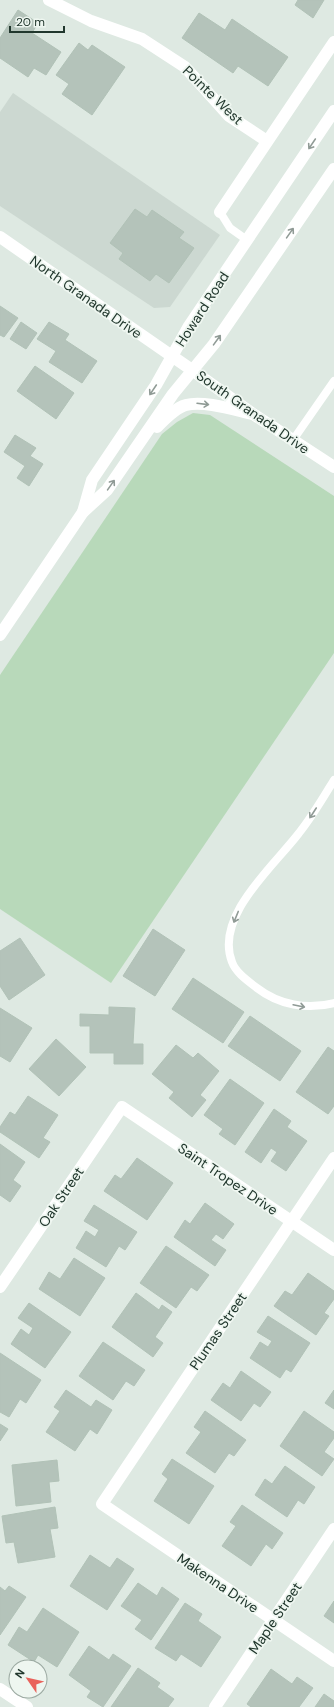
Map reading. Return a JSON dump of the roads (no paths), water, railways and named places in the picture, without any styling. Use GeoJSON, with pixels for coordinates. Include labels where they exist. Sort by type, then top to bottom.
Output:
{"type":"FeatureCollection","features":[{"type":"Feature","properties":{"kind":"street","name":"Pointe West"},"geometry":{"type":"LineString","coordinates":[[49,0],[91,22],[142,39],[184,67],[230,116],[267,141]]}},
{"type":"Feature","properties":{"kind":"street"},"geometry":{"type":"LineString","coordinates":[[220,212],[334,42]]}},
{"type":"Feature","properties":{"kind":"street","name":"Howard Road"},"geometry":{"type":"LineString","coordinates":[[82,512],[92,480],[156,385],[188,326],[334,111]]}},
{"type":"Feature","properties":{"kind":"street","name":"Howard Road"},"geometry":{"type":"LineString","coordinates":[[0,635],[82,512],[108,490],[192,370],[214,344],[334,170]]}},
{"type":"Feature","properties":{"kind":"street","name":"North Granada Drive"},"geometry":{"type":"LineString","coordinates":[[0,237],[172,356]]}},
{"type":"Feature","properties":{"kind":"street","name":"South Granada Drive"},"geometry":{"type":"LineString","coordinates":[[172,356],[253,414],[334,467]]}},
{"type":"Feature","properties":{"kind":"street"},"geometry":{"type":"LineString","coordinates":[[138,446],[167,417],[185,405],[200,403],[253,414]]}},
{"type":"Feature","properties":{"kind":"street","name":"Saint Tropez Drive"},"geometry":{"type":"LineString","coordinates":[[122,1107],[334,1250]]}},
{"type":"Feature","properties":{"kind":"street","name":"Oak Street"},"geometry":{"type":"LineString","coordinates":[[0,1287],[122,1107]]}},
{"type":"Feature","properties":{"kind":"street","name":"Plumas Street"},"geometry":{"type":"LineString","coordinates":[[102,1504],[334,1158]]}},
{"type":"Feature","properties":{"kind":"street","name":"Makenna Drive"},"geometry":{"type":"LineString","coordinates":[[102,1504],[334,1661]]}},
{"type":"Feature","properties":{"kind":"street","name":"Maple Street"},"geometry":{"type":"LineString","coordinates":[[215,1707],[334,1529]]}},
{"type":"Feature","properties":{"kind":"street"},"geometry":{"type":"LineString","coordinates":[[0,1689],[27,1707]]}},
{"type":"Feature","properties":{"kind":"lane"},"geometry":{"type":"LineString","coordinates":[[220,212],[230,228],[247,240]]}},
{"type":"Feature","properties":{"kind":"lane"},"geometry":{"type":"LineString","coordinates":[[293,440],[334,381]]}},
{"type":"Feature","properties":{"kind":"lane"},"geometry":{"type":"LineString","coordinates":[[334,780],[300,833],[249,894],[238,910],[232,925],[229,946],[232,962],[242,976],[270,998],[304,1007],[334,1004]]}}]}
